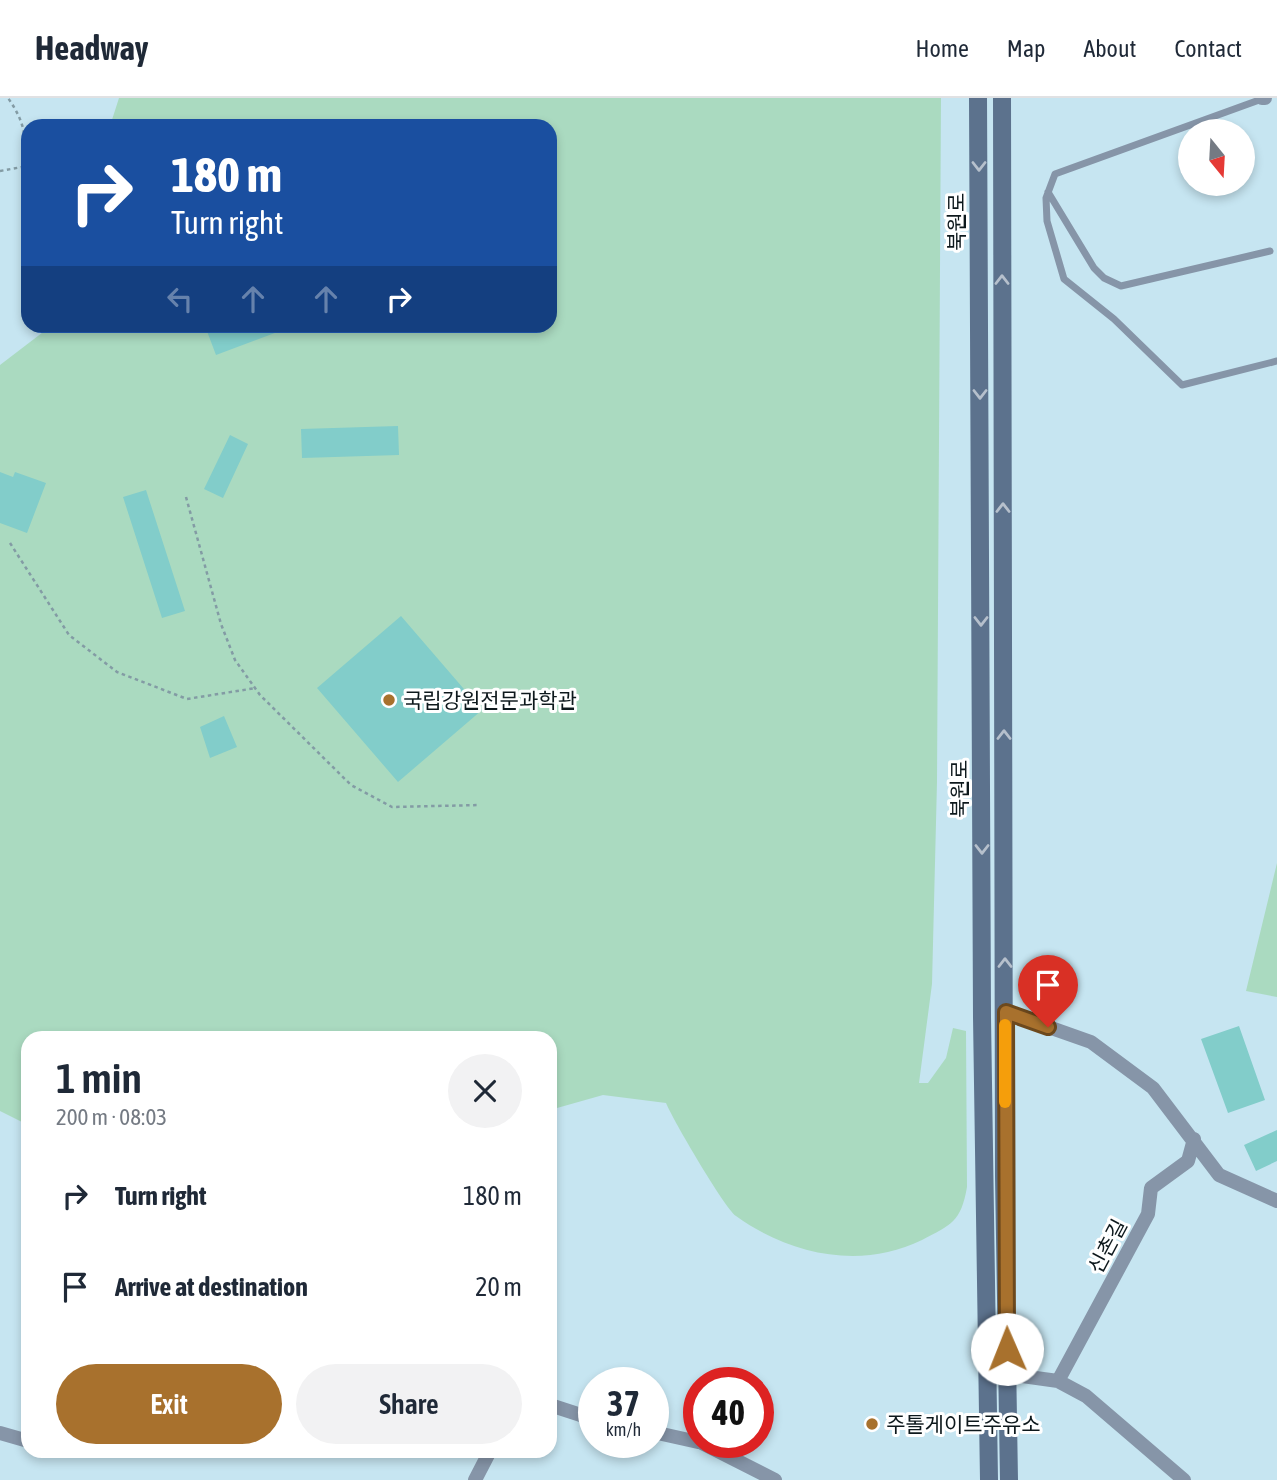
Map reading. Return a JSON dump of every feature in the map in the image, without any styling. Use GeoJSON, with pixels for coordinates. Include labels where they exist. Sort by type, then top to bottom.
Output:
{"type":"FeatureCollection","features":[{"type":"Feature","properties":{"kind":"street","name":"북원로"},"geometry":{"type":"LineString","coordinates":[[978,98],[982,1017],[998,1374],[1009,1480]]}},
{"type":"Feature","properties":{"kind":"street","name":"북원로"},"geometry":{"type":"LineString","coordinates":[[989,1480],[998,1374],[1006,1012],[1002,98]]}},
{"type":"Feature","properties":{"kind":"street"},"geometry":{"type":"LineString","coordinates":[[1006,1012],[1091,1042],[1153,1088],[1219,1175],[1277,1201]]}},
{"type":"Feature","properties":{"kind":"street","name":"신촌길"},"geometry":{"type":"LineString","coordinates":[[1058,1381],[1147,1214],[1151,1188],[1188,1161],[1194,1139]]}},
{"type":"Feature","properties":{"kind":"street"},"geometry":{"type":"LineString","coordinates":[[998,1374],[1058,1381],[1086,1396],[1184,1480]]}},
{"type":"Feature","properties":{"kind":"street"},"geometry":{"type":"LineString","coordinates":[[557,1407],[578,1414]]}},
{"type":"Feature","properties":{"kind":"street"},"geometry":{"type":"LineString","coordinates":[[0,1433],[21,1439]]}},
{"type":"Feature","properties":{"kind":"street"},"geometry":{"type":"LineString","coordinates":[[475,1480],[486,1458]]}},
{"type":"Feature","properties":{"kind":"street"},"geometry":{"type":"LineString","coordinates":[[731,1458],[775,1480]]}},
{"type":"Feature","properties":{"kind":"lane"},"geometry":{"type":"LineString","coordinates":[[1263,98],[1055,174],[1048,192],[1047,220],[1064,279],[1114,319],[1182,385],[1277,361]]}},
{"type":"Feature","properties":{"kind":"lane"},"geometry":{"type":"LineString","coordinates":[[1048,192],[1094,268],[1104,278],[1121,286],[1270,251]]}},
{"type":"Feature","properties":{"kind":"path"},"geometry":{"type":"LineString","coordinates":[[8,98],[23,119]]}},
{"type":"Feature","properties":{"kind":"path"},"geometry":{"type":"LineString","coordinates":[[0,171],[21,167]]}},
{"type":"Feature","properties":{"kind":"path"},"geometry":{"type":"LineString","coordinates":[[186,497],[221,624],[235,660],[256,688],[351,785],[392,807],[480,805]]}},
{"type":"Feature","properties":{"kind":"path"},"geometry":{"type":"LineString","coordinates":[[10,542],[69,635],[117,672],[187,699],[256,688]]}},
{"type":"Feature","properties":{"kind":"green space"},"geometry":{"type":"Polygon","coordinates":[[[119,98],[941,98],[937,782],[932,984],[919,1083],[928,1083],[946,1058],[953,1028],[966,1031],[967,1187],[962,1208],[947,1226],[899,1249],[851,1256],[802,1249],[757,1229],[736,1216],[721,1197],[666,1103],[603,1095],[557,1108],[557,1031],[21,1031],[21,1122],[0,1111],[0,365],[42,333],[557,333],[557,119],[112,119],[119,98]]]}},
{"type":"Feature","properties":{"kind":"green space"},"geometry":{"type":"Polygon","coordinates":[[[1277,863],[1277,997],[1246,991],[1277,863]]]}},
{"type":"Feature","properties":{"kind":"building"},"geometry":{"type":"Polygon","coordinates":[[[208,333],[275,333],[216,355],[208,333]]]}},
{"type":"Feature","properties":{"kind":"building"},"geometry":{"type":"Polygon","coordinates":[[[398,426],[399,455],[302,458],[301,429],[398,426]]]}},
{"type":"Feature","properties":{"kind":"building"},"geometry":{"type":"Polygon","coordinates":[[[230,435],[248,444],[223,498],[204,489],[230,435]]]}},
{"type":"Feature","properties":{"kind":"building"},"geometry":{"type":"Polygon","coordinates":[[[0,472],[13,477],[15,472],[46,483],[27,533],[0,523],[0,472]]]}},
{"type":"Feature","properties":{"kind":"building"},"geometry":{"type":"Polygon","coordinates":[[[146,490],[185,611],[162,618],[123,497],[146,490]]]}},
{"type":"Feature","properties":{"kind":"building"},"geometry":{"type":"Polygon","coordinates":[[[401,616],[482,710],[398,782],[317,688],[401,616]]]}},
{"type":"Feature","properties":{"kind":"building"},"geometry":{"type":"Polygon","coordinates":[[[224,716],[237,747],[210,758],[200,727],[224,716]]]}},
{"type":"Feature","properties":{"kind":"building"},"geometry":{"type":"Polygon","coordinates":[[[1239,1026],[1265,1100],[1228,1113],[1201,1039],[1239,1026]]]}},
{"type":"Feature","properties":{"kind":"building"},"geometry":{"type":"Polygon","coordinates":[[[1277,1130],[1277,1161],[1256,1171],[1244,1145],[1277,1130]]]}},
{"type":"Feature","properties":{"kind":"slow traffic"},"geometry":{"type":"LineString","coordinates":[[1005,1025],[1005,1102]]}},
{"type":"Feature","properties":{"kind":"place","name":"국립강원전문과학관"},"geometry":{"type":"Point","coordinates":[389,700]}},
{"type":"Feature","properties":{"kind":"place","name":"주톨게이트주유소"},"geometry":{"type":"Point","coordinates":[872,1424]}},
{"type":"Feature","properties":{"kind":"route"},"geometry":{"type":"LineString","coordinates":[[1007,1349],[1004,1176],[1006,1012],[1048,1027]]}}]}
